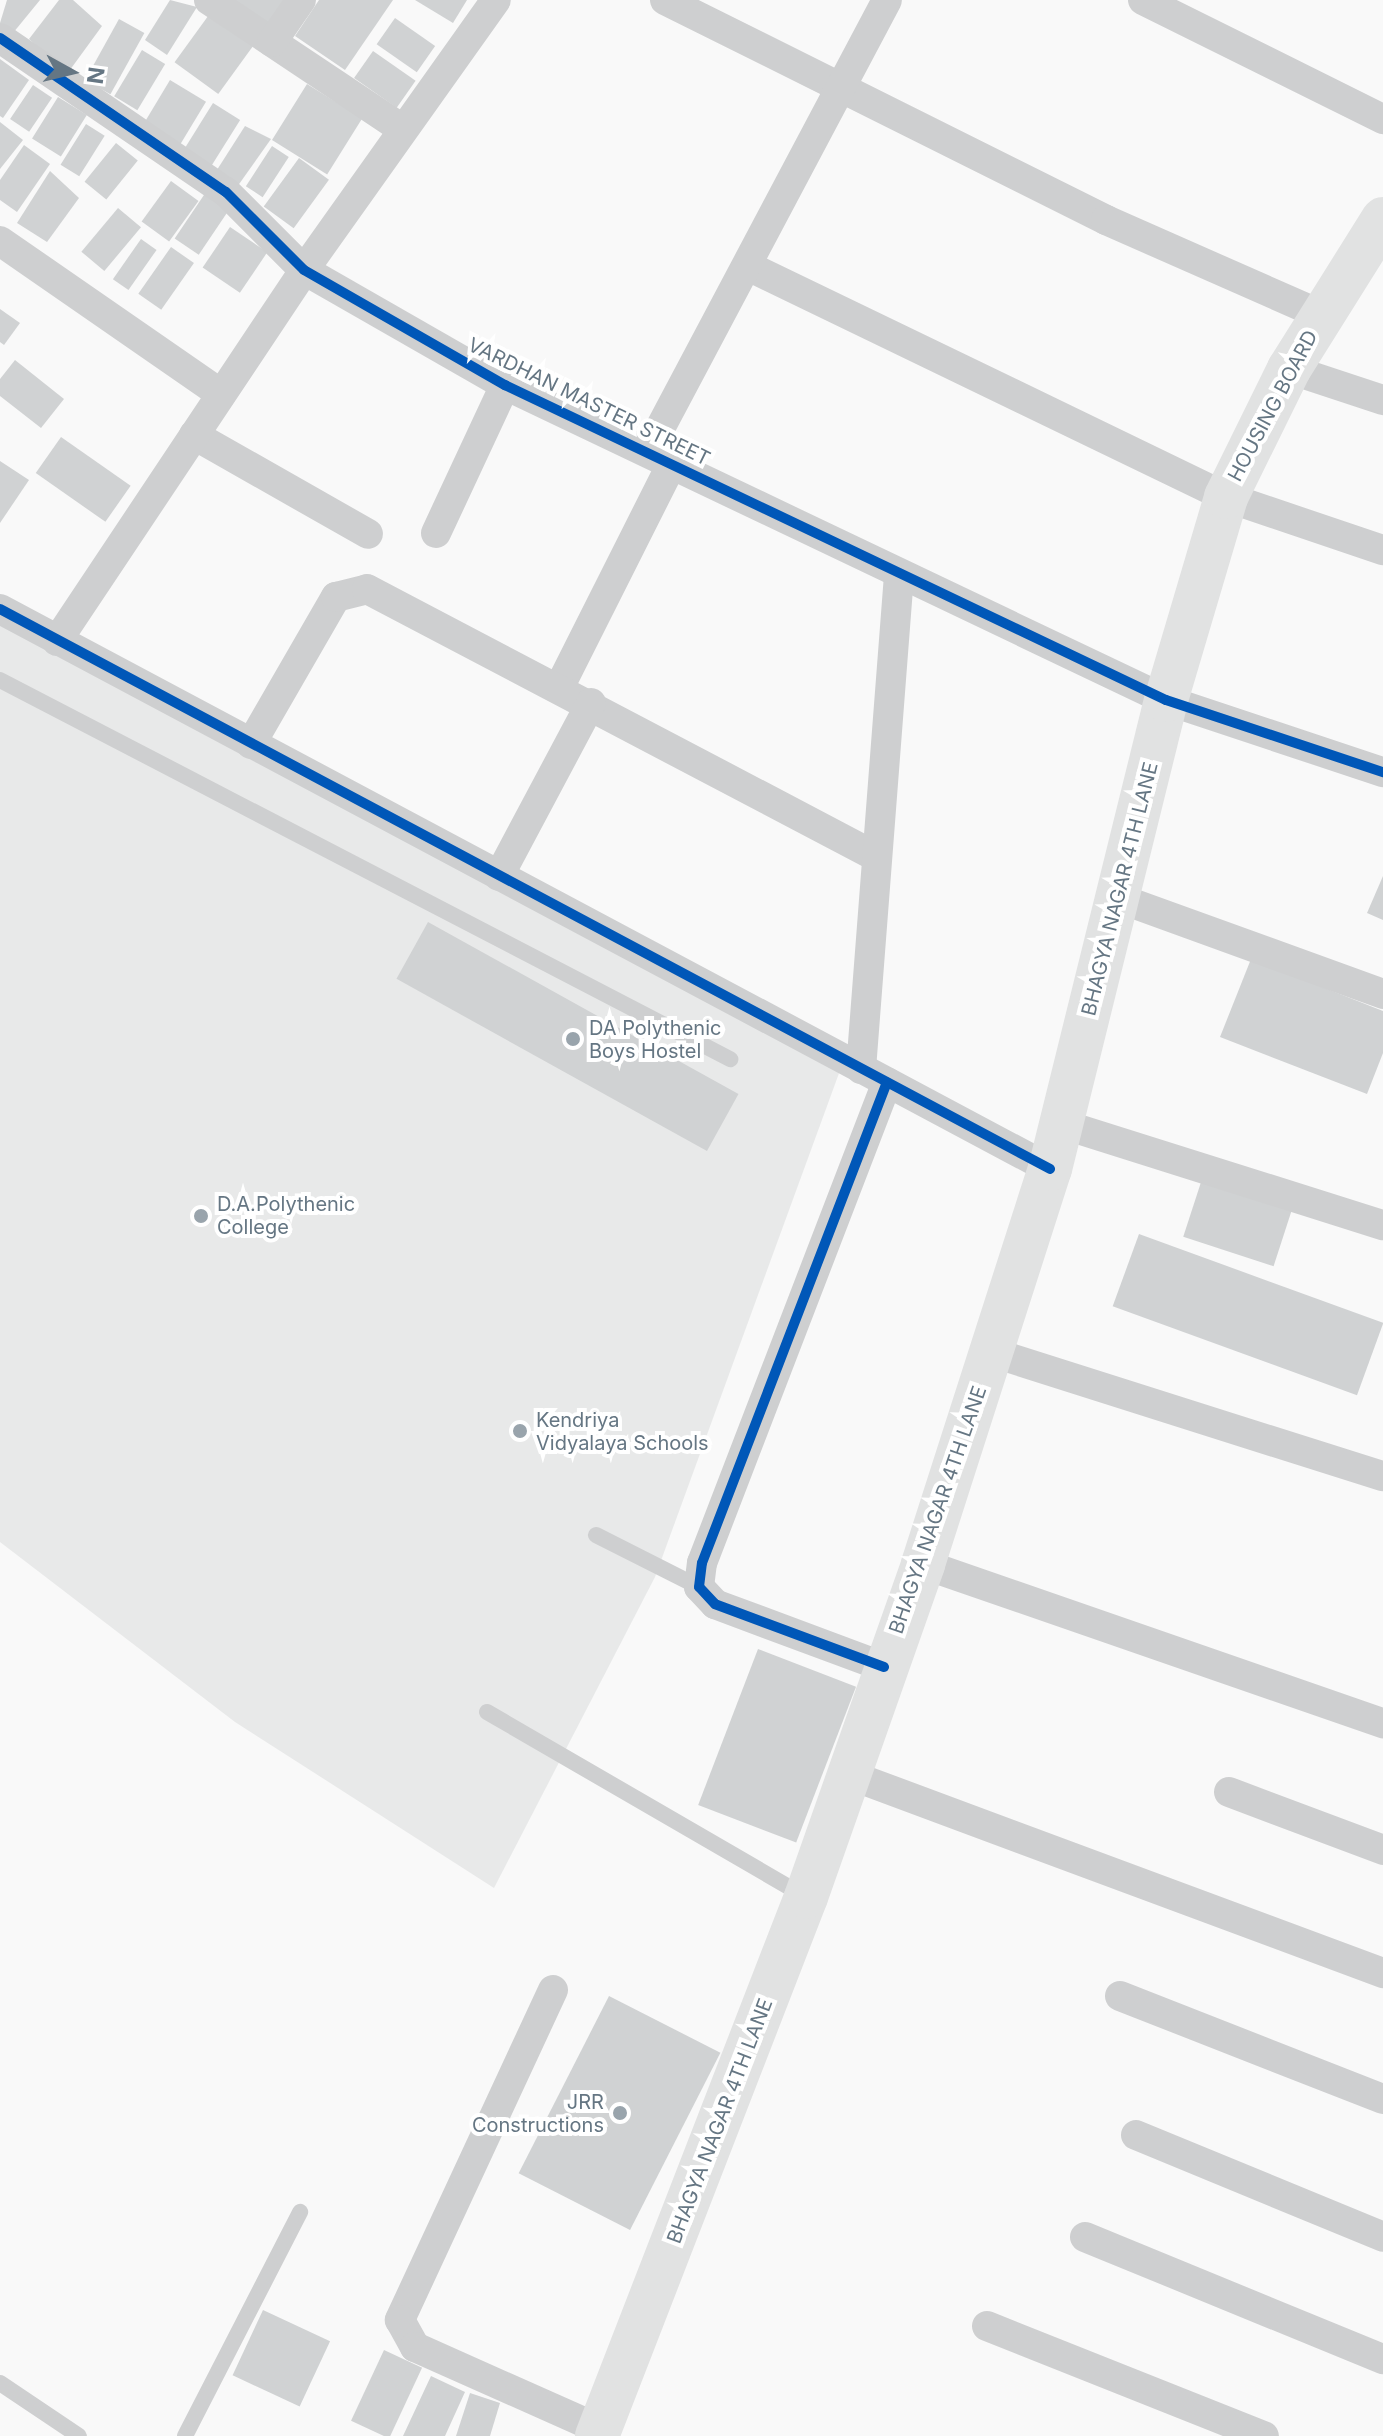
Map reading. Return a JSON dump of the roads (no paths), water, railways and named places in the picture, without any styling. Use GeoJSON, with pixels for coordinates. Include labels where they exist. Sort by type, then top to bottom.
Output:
{"type":"FeatureCollection","features":[{"type":"Feature","properties":{"kind":"main road","name":"HOUSING BOARD"},"geometry":{"type":"LineString","coordinates":[[1166,700],[1226,497],[1289,369],[1383,219]]}},
{"type":"Feature","properties":{"kind":"main road","name":"BHAGYA NAGAR 4TH LANE"},"geometry":{"type":"LineString","coordinates":[[603,2434],[806,1897],[850,1775],[884,1667],[923,1564],[1050,1169],[1166,700]]}},
{"type":"Feature","properties":{"kind":"street"},"geometry":{"type":"LineString","coordinates":[[209,0],[401,128]]}},
{"type":"Feature","properties":{"kind":"street"},"geometry":{"type":"LineString","coordinates":[[272,42],[301,0]]}},
{"type":"Feature","properties":{"kind":"street"},"geometry":{"type":"LineString","coordinates":[[57,641],[401,128],[496,0]]}},
{"type":"Feature","properties":{"kind":"street"},"geometry":{"type":"LineString","coordinates":[[665,0],[1106,220],[1321,315]]}},
{"type":"Feature","properties":{"kind":"street"},"geometry":{"type":"LineString","coordinates":[[560,686],[660,457],[750,267],[887,0]]}},
{"type":"Feature","properties":{"kind":"street"},"geometry":{"type":"LineString","coordinates":[[1143,0],[1383,119]]}},
{"type":"Feature","properties":{"kind":"street","name":"VARDHAN MASTER STREET"},"geometry":{"type":"LineString","coordinates":[[0,38],[226,192],[304,270],[505,385],[660,457],[899,577],[1166,700],[1383,772]]}},
{"type":"Feature","properties":{"kind":"street"},"geometry":{"type":"LineString","coordinates":[[0,241],[221,394]]}},
{"type":"Feature","properties":{"kind":"street"},"geometry":{"type":"LineString","coordinates":[[750,267],[1226,497],[1383,550]]}},
{"type":"Feature","properties":{"kind":"street"},"geometry":{"type":"LineString","coordinates":[[1289,369],[1383,400]]}},
{"type":"Feature","properties":{"kind":"street"},"geometry":{"type":"LineString","coordinates":[[436,533],[505,385]]}},
{"type":"Feature","properties":{"kind":"street"},"geometry":{"type":"LineString","coordinates":[[194,435],[368,534]]}},
{"type":"Feature","properties":{"kind":"street"},"geometry":{"type":"LineString","coordinates":[[884,1667],[715,1604],[699,1587],[702,1563],[874,1076],[877,857],[899,577]]}},
{"type":"Feature","properties":{"kind":"street"},"geometry":{"type":"LineString","coordinates":[[251,744],[336,597],[357,587],[560,686],[877,857]]}},
{"type":"Feature","properties":{"kind":"street"},"geometry":{"type":"LineString","coordinates":[[0,609],[1050,1169]]}},
{"type":"Feature","properties":{"kind":"street"},"geometry":{"type":"LineString","coordinates":[[499,876],[591,703]]}},
{"type":"Feature","properties":{"kind":"street"},"geometry":{"type":"LineString","coordinates":[[1118,898],[1383,994]]}},
{"type":"Feature","properties":{"kind":"street"},"geometry":{"type":"LineString","coordinates":[[1062,1124],[1383,1225]]}},
{"type":"Feature","properties":{"kind":"street"},"geometry":{"type":"LineString","coordinates":[[991,1352],[1383,1476]]}},
{"type":"Feature","properties":{"kind":"street"},"geometry":{"type":"LineString","coordinates":[[923,1564],[1383,1723]]}},
{"type":"Feature","properties":{"kind":"street"},"geometry":{"type":"LineString","coordinates":[[850,1775],[1383,1973]]}},
{"type":"Feature","properties":{"kind":"street"},"geometry":{"type":"LineString","coordinates":[[1229,1792],[1383,1850]]}},
{"type":"Feature","properties":{"kind":"street"},"geometry":{"type":"LineString","coordinates":[[553,1990],[400,2320],[415,2347],[603,2434]]}},
{"type":"Feature","properties":{"kind":"street"},"geometry":{"type":"LineString","coordinates":[[1120,1996],[1383,2099]]}},
{"type":"Feature","properties":{"kind":"street"},"geometry":{"type":"LineString","coordinates":[[1136,2135],[1383,2237]]}},
{"type":"Feature","properties":{"kind":"street"},"geometry":{"type":"LineString","coordinates":[[1085,2237],[1383,2359]]}},
{"type":"Feature","properties":{"kind":"street"},"geometry":{"type":"LineString","coordinates":[[987,2326],[1264,2436]]}},
{"type":"Feature","properties":{"kind":"lane"},"geometry":{"type":"LineString","coordinates":[[0,680],[730,1059]]}},
{"type":"Feature","properties":{"kind":"lane"},"geometry":{"type":"LineString","coordinates":[[596,1535],[699,1587]]}},
{"type":"Feature","properties":{"kind":"lane"},"geometry":{"type":"LineString","coordinates":[[487,1712],[806,1897]]}},
{"type":"Feature","properties":{"kind":"lane"},"geometry":{"type":"LineString","coordinates":[[185,2436],[300,2212]]}},
{"type":"Feature","properties":{"kind":"lane"},"geometry":{"type":"LineString","coordinates":[[0,2383],[79,2436]]}},
{"type":"Feature","properties":{"kind":"place","name":"DA Polythenic Boys Hostel"},"geometry":{"type":"Point","coordinates":[573,1039]}},
{"type":"Feature","properties":{"kind":"place","name":"D.A.Polythenic College"},"geometry":{"type":"Point","coordinates":[201,1216]}},
{"type":"Feature","properties":{"kind":"place","name":"Kendriya Vidyalaya Schools"},"geometry":{"type":"Point","coordinates":[520,1431]}},
{"type":"Feature","properties":{"kind":"place","name":"JRR Constructions"},"geometry":{"type":"Point","coordinates":[620,2113]}}]}
